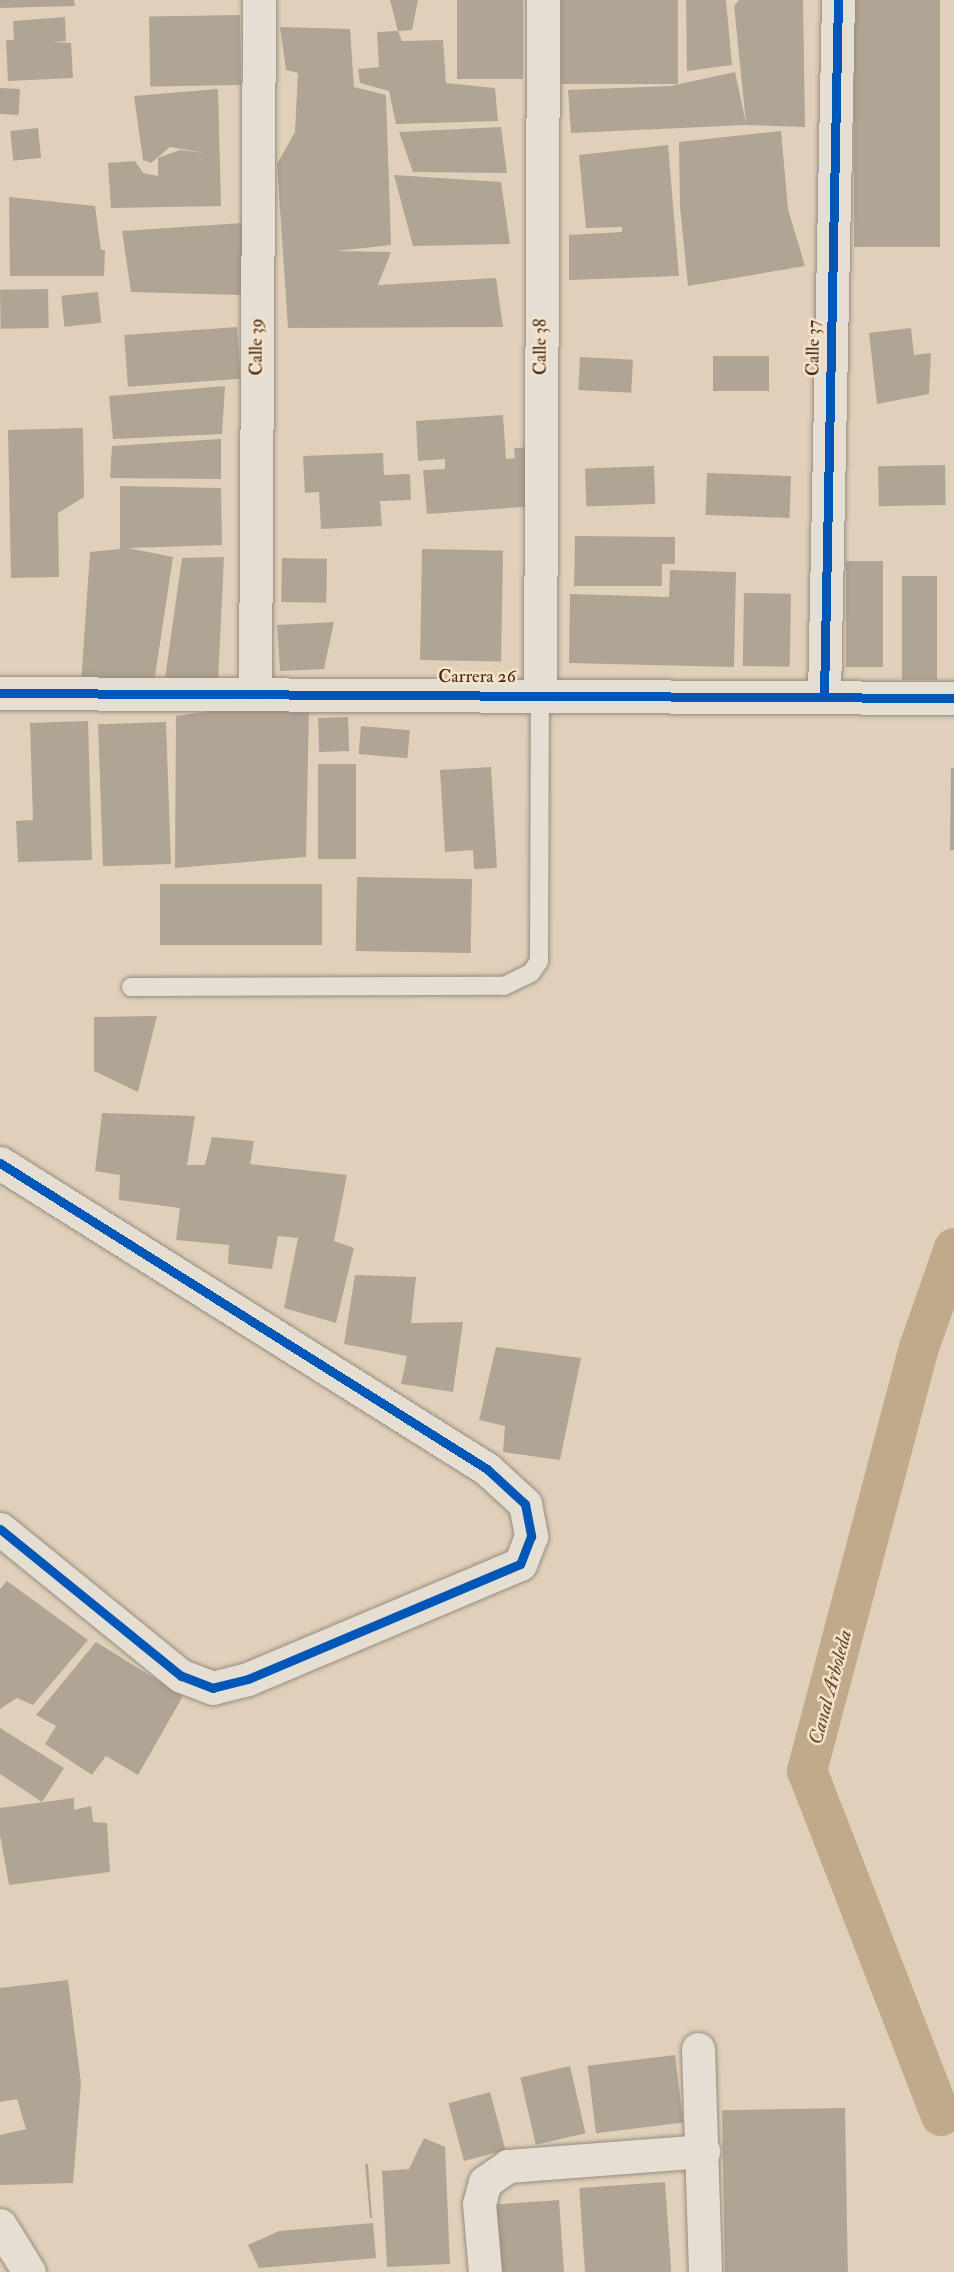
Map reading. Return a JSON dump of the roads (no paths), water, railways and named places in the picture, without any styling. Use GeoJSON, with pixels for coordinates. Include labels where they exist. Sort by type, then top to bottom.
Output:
{"type":"FeatureCollection","features":[{"type":"Feature","properties":{"kind":"street","name":"Calle 39"},"geometry":{"type":"LineString","coordinates":[[255,693],[259,0]]}},
{"type":"Feature","properties":{"kind":"street","name":"Calle 38"},"geometry":{"type":"LineString","coordinates":[[540,694],[543,0]]}},
{"type":"Feature","properties":{"kind":"street","name":"Calle 37"},"geometry":{"type":"LineString","coordinates":[[824,696],[838,0]]}},
{"type":"Feature","properties":{"kind":"street","name":"Carrera 26"},"geometry":{"type":"LineString","coordinates":[[0,693],[540,694],[954,698]]}},
{"type":"Feature","properties":{"kind":"street"},"geometry":{"type":"LineString","coordinates":[[0,1163],[487,1469],[525,1504],[531,1536],[520,1564],[248,1679],[213,1688],[182,1676],[0,1529]]}},
{"type":"Feature","properties":{"kind":"street"},"geometry":{"type":"LineString","coordinates":[[698,2049],[705,2272]]}},
{"type":"Feature","properties":{"kind":"street"},"geometry":{"type":"LineString","coordinates":[[485,2272],[479,2204],[485,2182],[507,2166],[703,2151]]}},
{"type":"Feature","properties":{"kind":"street"},"geometry":{"type":"LineString","coordinates":[[0,2225],[29,2272]]}},
{"type":"Feature","properties":{"kind":"lane"},"geometry":{"type":"LineString","coordinates":[[131,987],[504,986],[531,973],[539,961],[540,694]]}},
{"type":"Feature","properties":{"kind":"waterway","name":"Canal Arboleda"},"geometry":{"type":"LineString","coordinates":[[941,2116],[807,1771],[919,1348],[954,1248]]}}]}
